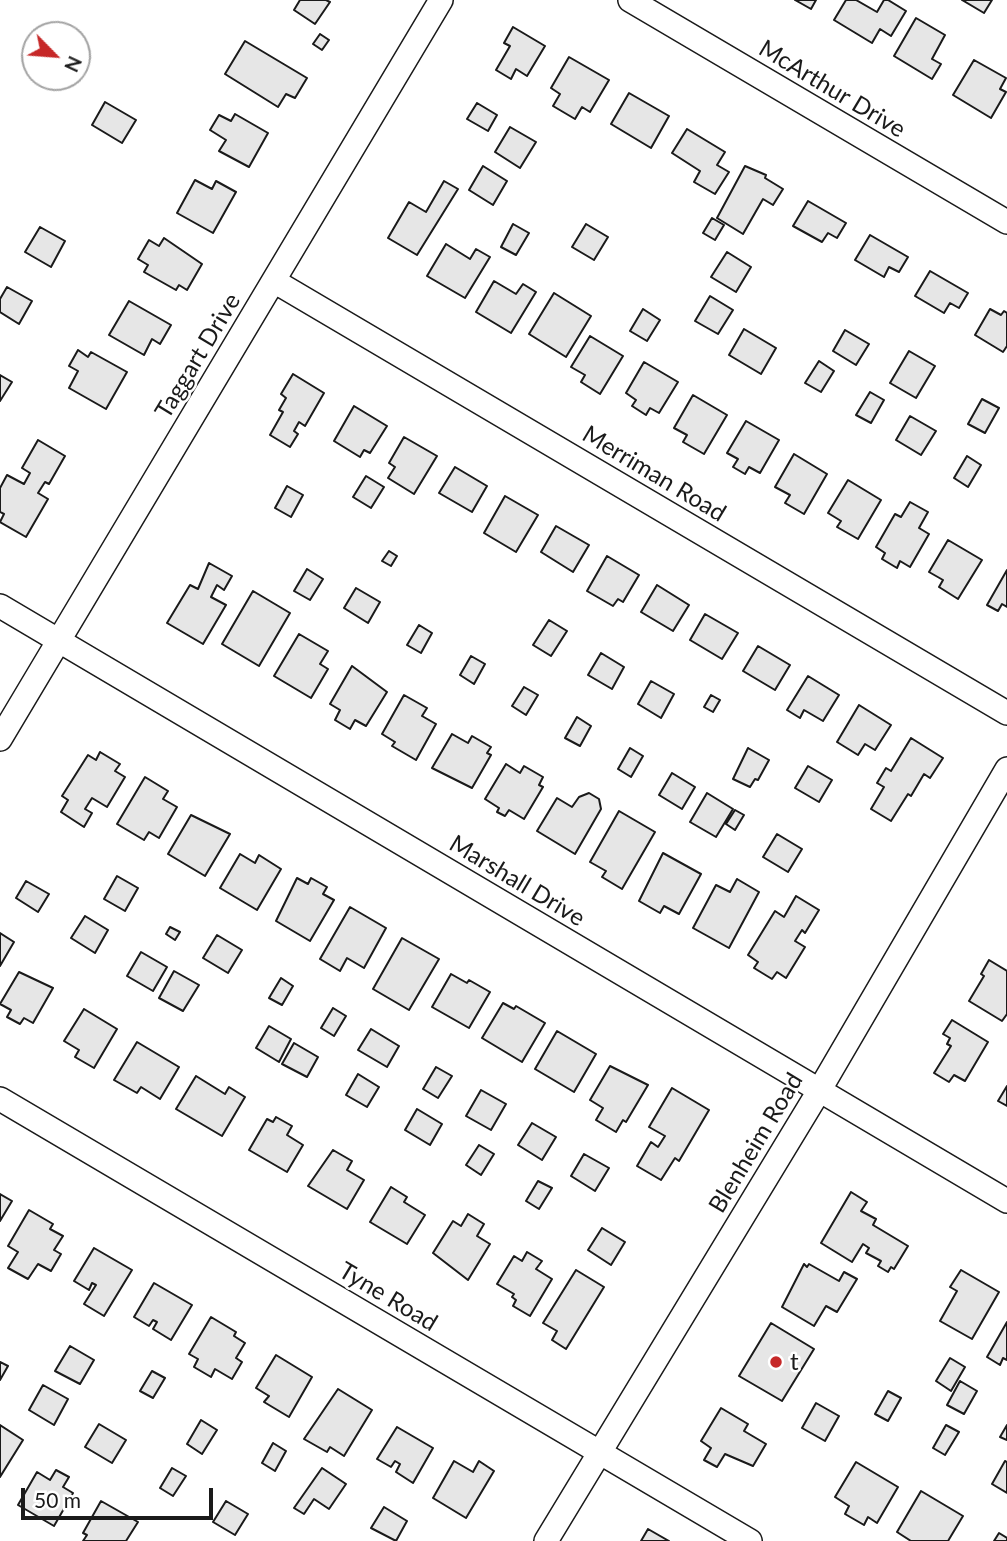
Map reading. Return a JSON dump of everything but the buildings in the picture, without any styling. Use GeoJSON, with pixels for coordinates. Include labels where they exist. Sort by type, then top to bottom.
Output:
{"type":"FeatureCollection","features":[{"type":"Feature","properties":{"kind":"street","name":"Taggart Drive"},"geometry":{"type":"LineString","coordinates":[[0,740],[441,0]]}},
{"type":"Feature","properties":{"kind":"street","name":"McArthur Drive"},"geometry":{"type":"LineString","coordinates":[[630,0],[1007,222]]}},
{"type":"Feature","properties":{"kind":"street","name":"Merriman Road"},"geometry":{"type":"LineString","coordinates":[[274,281],[1007,713]]}},
{"type":"Feature","properties":{"kind":"street","name":"Marshall Drive"},"geometry":{"type":"LineString","coordinates":[[0,606],[1007,1202]]}},
{"type":"Feature","properties":{"kind":"street","name":"Blenheim Road"},"geometry":{"type":"LineString","coordinates":[[546,1541],[819,1091],[1007,769]]}},
{"type":"Feature","properties":{"kind":"street","name":"Tyne Road"},"geometry":{"type":"LineString","coordinates":[[0,1099],[750,1541]]}},
{"type":"Feature","properties":{"kind":"place","name":"t"},"geometry":{"type":"Point","coordinates":[776,1362]}}]}
